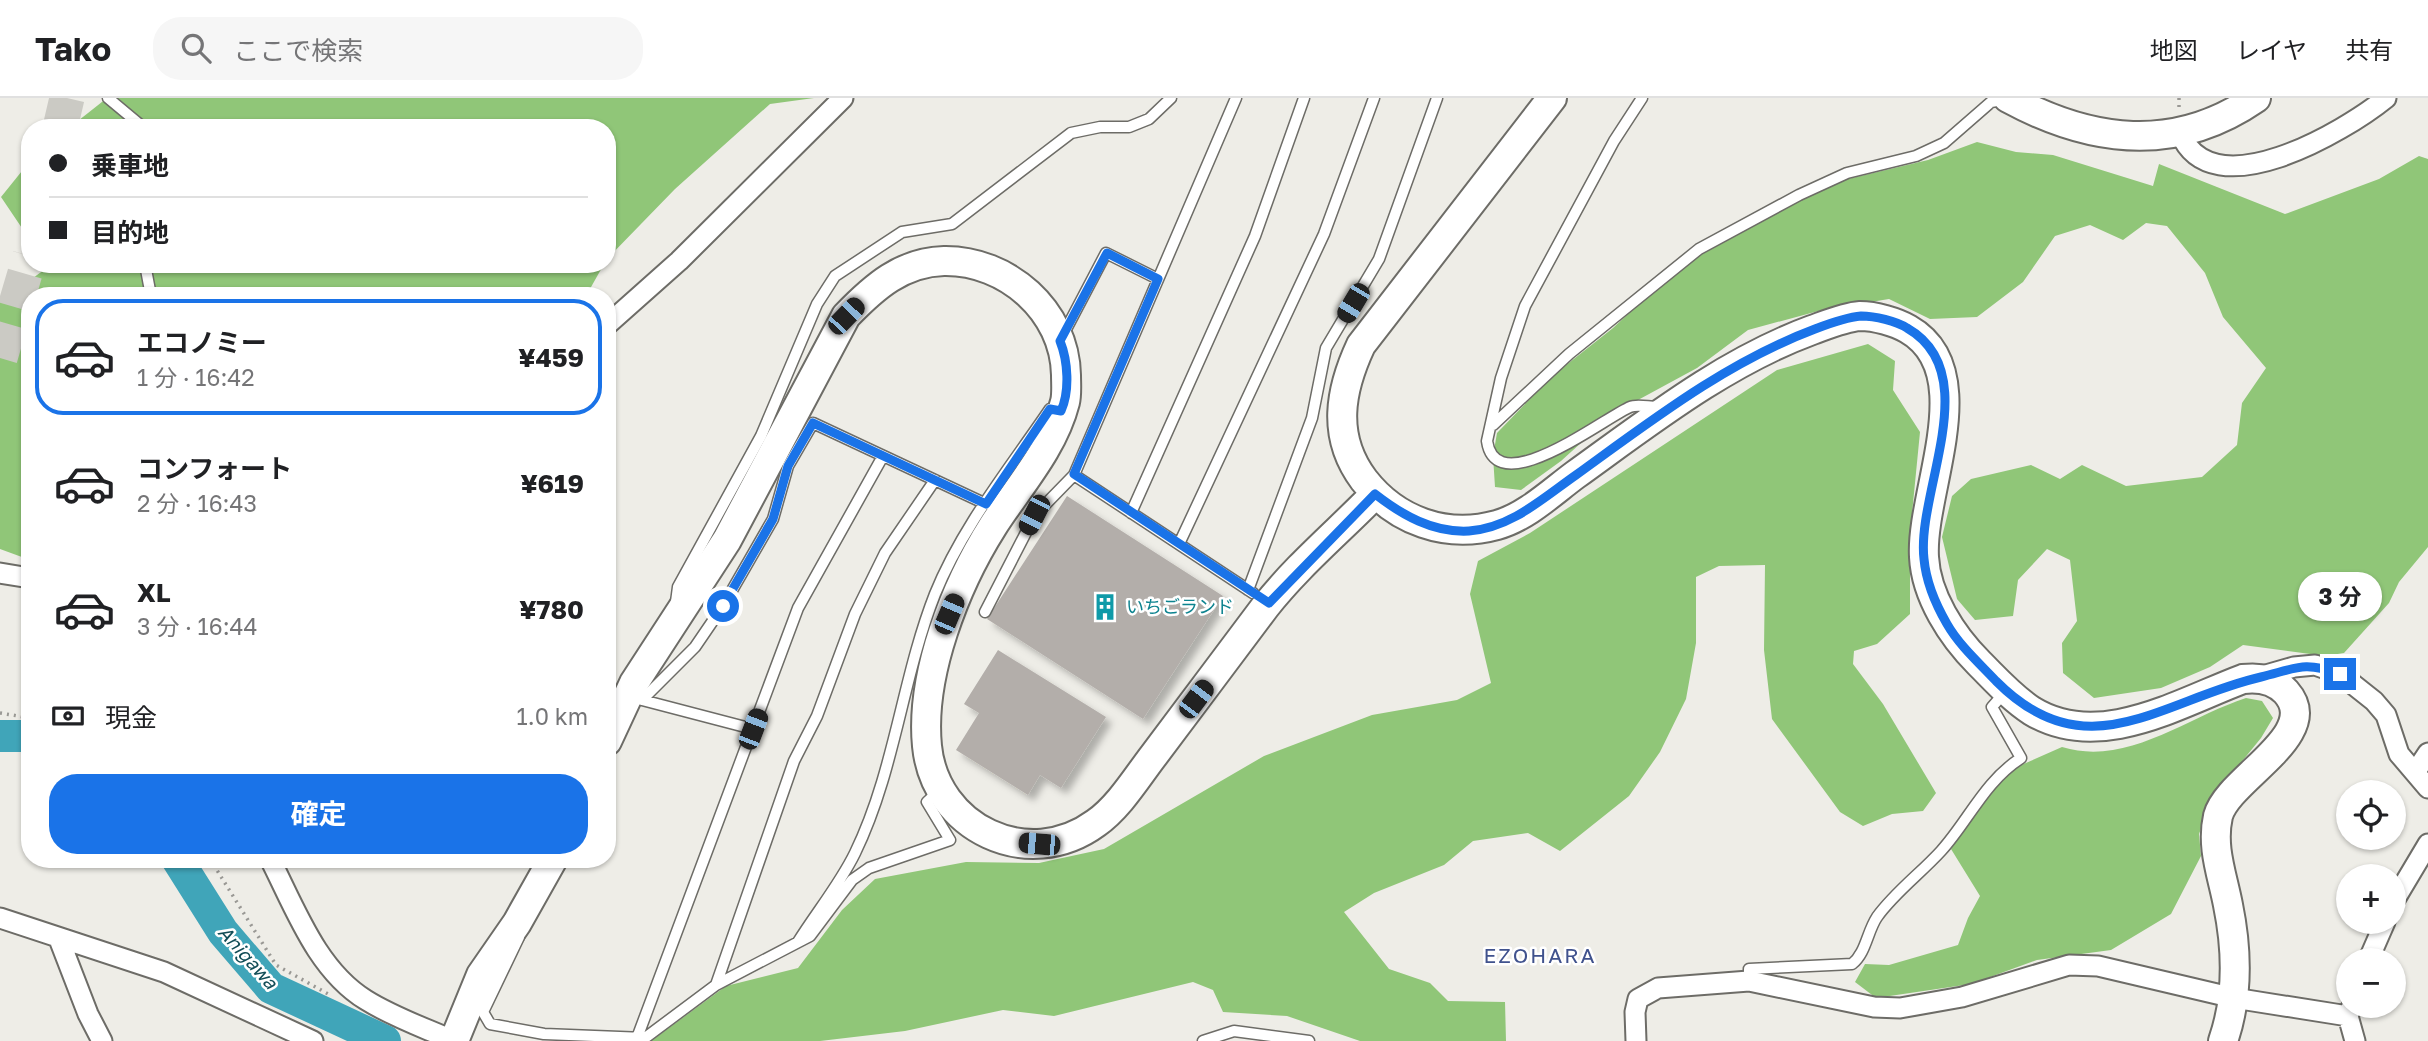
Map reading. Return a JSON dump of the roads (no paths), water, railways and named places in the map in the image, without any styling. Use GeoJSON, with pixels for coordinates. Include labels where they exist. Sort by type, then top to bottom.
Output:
{"type":"FeatureCollection","features":[{"type":"Feature","properties":{"kind":"street"},"geometry":{"type":"LineString","coordinates":[[616,317],[679,261],[843,98]]}},
{"type":"Feature","properties":{"kind":"street"},"geometry":{"type":"LineString","coordinates":[[1552,98],[1361,345],[1346,378],[1342,419],[1348,447],[1357,470],[1375,494],[1401,514],[1445,530],[1469,531],[1501,524],[1538,503],[1670,408],[1775,344],[1861,316],[1899,323],[1919,335],[1933,353],[1944,383],[1944,429],[1932,484],[1924,558],[1934,595],[1948,625],[1972,656],[2006,691],[2033,711],[2050,719],[2088,728],[2112,727],[2243,679],[2315,665],[2340,674],[2374,701],[2386,715],[2399,754],[2428,788]]}},
{"type":"Feature","properties":{"kind":"street"},"geometry":{"type":"LineString","coordinates":[[2010,98],[2069,126],[2130,137],[2180,133],[2230,114],[2256,98]]}},
{"type":"Feature","properties":{"kind":"street"},"geometry":{"type":"LineString","coordinates":[[2180,133],[2185,145],[2206,163],[2224,167],[2255,163],[2273,159],[2338,132],[2386,98]]}},
{"type":"Feature","properties":{"kind":"street"},"geometry":{"type":"LineString","coordinates":[[616,727],[635,698],[673,620],[785,452],[846,316],[875,286],[909,266],[941,261],[970,262],[1003,275],[1028,293],[1050,318],[1065,354],[1066,400],[1046,447],[970,564],[949,614],[934,666],[925,728],[929,762],[939,791],[954,810],[979,831],[1007,841],[1039,844],[1066,837],[1096,823],[1129,788],[1258,596],[1375,494]]}},
{"type":"Feature","properties":{"kind":"street"},"geometry":{"type":"LineString","coordinates":[[0,573],[21,576]]}},
{"type":"Feature","properties":{"kind":"street"},"geometry":{"type":"LineString","coordinates":[[2223,1041],[2234,998],[2233,942],[2216,853],[2215,834],[2219,812],[2230,793],[2283,743],[2290,733],[2295,712],[2286,693],[2259,677]]}},
{"type":"Feature","properties":{"kind":"street"},"geometry":{"type":"LineString","coordinates":[[2416,771],[2428,753]]}},
{"type":"Feature","properties":{"kind":"street"},"geometry":{"type":"LineString","coordinates":[[2406,881],[2428,844]]}},
{"type":"Feature","properties":{"kind":"street"},"geometry":{"type":"LineString","coordinates":[[275,868],[323,960],[363,999],[454,1041],[481,975],[517,923],[549,868]]}},
{"type":"Feature","properties":{"kind":"street"},"geometry":{"type":"LineString","coordinates":[[0,918],[164,972],[313,1041]]}},
{"type":"Feature","properties":{"kind":"street"},"geometry":{"type":"LineString","coordinates":[[59,939],[102,1041]]}},
{"type":"Feature","properties":{"kind":"street"},"geometry":{"type":"LineString","coordinates":[[1636,1041],[1635,1012],[1638,999],[1644,993],[1658,988],[1749,981],[1874,1007],[1900,1008],[1962,998],[2068,965],[2098,966],[2234,998],[2336,1009]]}},
{"type":"Feature","properties":{"kind":"street"},"geometry":{"type":"LineString","coordinates":[[2351,1018],[2355,1041]]}},
{"type":"Feature","properties":{"kind":"lane"},"geometry":{"type":"LineString","coordinates":[[108,98],[133,119]]}},
{"type":"Feature","properties":{"kind":"lane"},"geometry":{"type":"LineString","coordinates":[[673,620],[678,587],[761,436],[817,304],[835,276],[902,232],[952,224],[1071,134],[1100,127],[1129,127],[1149,119],[1171,98]]}},
{"type":"Feature","properties":{"kind":"lane"},"geometry":{"type":"LineString","coordinates":[[985,612],[1034,515],[1074,474],[1236,98]]}},
{"type":"Feature","properties":{"kind":"lane"},"geometry":{"type":"LineString","coordinates":[[1131,513],[1255,236],[1304,98]]}},
{"type":"Feature","properties":{"kind":"lane"},"geometry":{"type":"LineString","coordinates":[[1179,544],[1324,234],[1374,98]]}},
{"type":"Feature","properties":{"kind":"lane"},"geometry":{"type":"LineString","coordinates":[[1074,474],[1258,596],[1312,418],[1326,348],[1380,259],[1437,98]]}},
{"type":"Feature","properties":{"kind":"lane"},"geometry":{"type":"LineString","coordinates":[[1642,98],[1614,141],[1525,306],[1501,378],[1493,425],[1487,441],[1489,451],[1496,460],[1520,462],[1551,454],[1599,423],[1633,406],[1670,408]]}},
{"type":"Feature","properties":{"kind":"lane"},"geometry":{"type":"LineString","coordinates":[[1493,425],[1569,354],[1699,248],[1847,173],[1916,156],[1944,143],[1991,102],[2010,98]]}},
{"type":"Feature","properties":{"kind":"lane"},"geometry":{"type":"LineString","coordinates":[[1060,341],[1107,253],[1158,279]]}},
{"type":"Feature","properties":{"kind":"lane"},"geometry":{"type":"LineString","coordinates":[[797,942],[855,853],[894,743],[915,648],[936,591],[960,543],[1050,409],[1061,411]]}},
{"type":"Feature","properties":{"kind":"lane"},"geometry":{"type":"LineString","coordinates":[[635,698],[695,647],[723,606],[773,519],[785,452],[813,423],[986,504]]}},
{"type":"Feature","properties":{"kind":"lane"},"geometry":{"type":"LineString","coordinates":[[637,1038],[799,608],[883,456]]}},
{"type":"Feature","properties":{"kind":"lane"},"geometry":{"type":"LineString","coordinates":[[716,985],[794,761],[817,716],[855,614],[885,553],[935,480]]}},
{"type":"Feature","properties":{"kind":"lane"},"geometry":{"type":"LineString","coordinates":[[1749,981],[1749,970],[1852,964],[1861,957],[1866,937],[1878,915],[1941,851],[2001,771],[2021,758],[1992,707],[2006,691]]}},
{"type":"Feature","properties":{"kind":"lane"},"geometry":{"type":"LineString","coordinates":[[635,698],[753,729]]}},
{"type":"Feature","properties":{"kind":"lane"},"geometry":{"type":"LineString","coordinates":[[555,868],[483,1012],[490,1024],[544,1034],[645,1038],[716,985],[810,936],[852,880],[869,868],[950,840],[927,802],[939,791]]}},
{"type":"Feature","properties":{"kind":"lane"},"geometry":{"type":"LineString","coordinates":[[1203,1041],[1234,1031],[1308,1041]]}},
{"type":"Feature","properties":{"kind":"waterway","name":"Anigawa"},"geometry":{"type":"LineString","coordinates":[[0,736],[21,736]]}},
{"type":"Feature","properties":{"kind":"waterway","name":"Anigawa"},"geometry":{"type":"LineString","coordinates":[[183,868],[223,932],[271,988],[385,1041]]}},
{"type":"Feature","properties":{"kind":"tunnel"},"geometry":{"type":"LineString","coordinates":[[62,119],[67,98]]}},
{"type":"Feature","properties":{"kind":"tunnel"},"geometry":{"type":"LineString","coordinates":[[0,358],[25,273]]}},
{"type":"Feature","properties":{"kind":"place","name":"いちごランド"},"geometry":{"type":"Point","coordinates":[1105,607]}},
{"type":"Feature","properties":{"kind":"district","name":"EZOHARA"},"geometry":{"type":"Point","coordinates":[1540,956]}}]}
